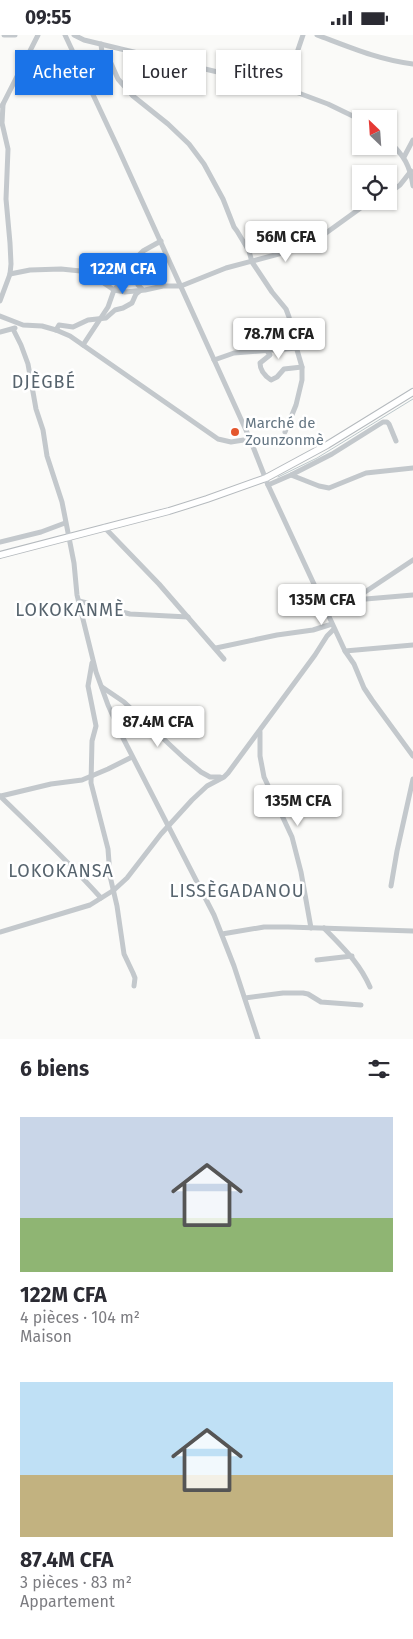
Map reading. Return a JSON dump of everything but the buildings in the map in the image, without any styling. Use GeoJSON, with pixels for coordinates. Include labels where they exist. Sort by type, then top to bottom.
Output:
{"type":"FeatureCollection","features":[{"type":"Feature","properties":{"kind":"main road"},"geometry":{"type":"LineString","coordinates":[[0,555],[184,506],[266,478],[330,450],[413,392]]}},
{"type":"Feature","properties":{"kind":"street"},"geometry":{"type":"LineString","coordinates":[[4,35],[15,35]]}},
{"type":"Feature","properties":{"kind":"street"},"geometry":{"type":"LineString","coordinates":[[0,110],[38,35]]}},
{"type":"Feature","properties":{"kind":"street"},"geometry":{"type":"LineString","coordinates":[[65,35],[250,439],[268,485],[333,627],[354,664],[364,688],[413,756]]}},
{"type":"Feature","properties":{"kind":"street"},"geometry":{"type":"LineString","coordinates":[[74,35],[101,44],[216,72]]}},
{"type":"Feature","properties":{"kind":"street"},"geometry":{"type":"LineString","coordinates":[[298,50],[303,35]]}},
{"type":"Feature","properties":{"kind":"street"},"geometry":{"type":"LineString","coordinates":[[317,35],[373,56],[413,64]]}},
{"type":"Feature","properties":{"kind":"street"},"geometry":{"type":"LineString","coordinates":[[101,44],[102,53],[110,61],[118,79],[133,96],[168,124],[189,144],[204,164],[223,199],[234,227],[249,251],[252,262],[286,309],[302,367],[302,380],[296,405],[285,432]]}},
{"type":"Feature","properties":{"kind":"street"},"geometry":{"type":"LineString","coordinates":[[301,94],[352,116]]}},
{"type":"Feature","properties":{"kind":"street"},"geometry":{"type":"LineString","coordinates":[[0,301],[10,274],[10,243],[6,199],[8,149],[2,123],[3,104]]}},
{"type":"Feature","properties":{"kind":"street"},"geometry":{"type":"LineString","coordinates":[[404,157],[413,140]]}},
{"type":"Feature","properties":{"kind":"street"},"geometry":{"type":"LineString","coordinates":[[398,151],[412,171],[413,186]]}},
{"type":"Feature","properties":{"kind":"street"},"geometry":{"type":"LineString","coordinates":[[397,187],[412,171]]}},
{"type":"Feature","properties":{"kind":"street"},"geometry":{"type":"LineString","coordinates":[[89,273],[114,290],[125,292],[163,286],[181,287],[226,268],[290,251],[309,243],[336,227],[358,210]]}},
{"type":"Feature","properties":{"kind":"street"},"geometry":{"type":"LineString","coordinates":[[83,345],[108,307],[114,290],[143,251],[160,241]]}},
{"type":"Feature","properties":{"kind":"street"},"geometry":{"type":"LineString","coordinates":[[10,274],[30,270],[61,269],[89,273],[111,272],[132,266]]}},
{"type":"Feature","properties":{"kind":"street"},"geometry":{"type":"LineString","coordinates":[[56,329],[59,325],[73,327],[88,320],[106,318],[115,310],[132,303],[142,289],[138,285],[132,266]]}},
{"type":"Feature","properties":{"kind":"street"},"geometry":{"type":"LineString","coordinates":[[108,307],[115,310]]}},
{"type":"Feature","properties":{"kind":"street"},"geometry":{"type":"LineString","coordinates":[[0,316],[23,325],[56,329],[83,345],[218,439],[231,443],[250,439]]}},
{"type":"Feature","properties":{"kind":"street"},"geometry":{"type":"LineString","coordinates":[[0,332],[23,325]]}},
{"type":"Feature","properties":{"kind":"street"},"geometry":{"type":"LineString","coordinates":[[13,329],[28,364],[36,409],[44,430],[47,456],[61,497],[74,563],[79,601],[93,660],[108,705],[132,757],[214,915],[222,933],[258,1039]]}},
{"type":"Feature","properties":{"kind":"street"},"geometry":{"type":"LineString","coordinates":[[214,360],[234,353],[297,348]]}},
{"type":"Feature","properties":{"kind":"street"},"geometry":{"type":"LineString","coordinates":[[267,351],[270,355],[260,363],[260,367],[271,380],[277,377],[284,369],[302,367]]}},
{"type":"Feature","properties":{"kind":"street"},"geometry":{"type":"LineString","coordinates":[[268,485],[291,475],[330,450],[382,422],[389,424],[396,441]]}},
{"type":"Feature","properties":{"kind":"street"},"geometry":{"type":"LineString","coordinates":[[291,475],[329,488],[366,473],[413,468]]}},
{"type":"Feature","properties":{"kind":"street"},"geometry":{"type":"LineString","coordinates":[[0,542],[40,532],[65,523]]}},
{"type":"Feature","properties":{"kind":"street"},"geometry":{"type":"LineString","coordinates":[[104,527],[188,617],[224,659]]}},
{"type":"Feature","properties":{"kind":"street"},"geometry":{"type":"LineString","coordinates":[[328,614],[353,600],[413,560]]}},
{"type":"Feature","properties":{"kind":"street"},"geometry":{"type":"LineString","coordinates":[[353,600],[413,595]]}},
{"type":"Feature","properties":{"kind":"street"},"geometry":{"type":"LineString","coordinates":[[79,601],[130,614],[188,617]]}},
{"type":"Feature","properties":{"kind":"street"},"geometry":{"type":"LineString","coordinates":[[216,648],[277,635],[333,627]]}},
{"type":"Feature","properties":{"kind":"street"},"geometry":{"type":"LineString","coordinates":[[0,932],[90,905],[114,890],[127,878],[168,827],[205,788],[224,777],[260,731],[333,627]]}},
{"type":"Feature","properties":{"kind":"street"},"geometry":{"type":"LineString","coordinates":[[345,651],[413,645]]}},
{"type":"Feature","properties":{"kind":"street"},"geometry":{"type":"LineString","coordinates":[[93,660],[88,686],[96,727],[92,741],[90,783],[108,849],[110,876],[124,953],[135,978],[134,986]]}},
{"type":"Feature","properties":{"kind":"street"},"geometry":{"type":"LineString","coordinates":[[102,687],[124,702],[207,777],[224,777]]}},
{"type":"Feature","properties":{"kind":"street"},"geometry":{"type":"LineString","coordinates":[[260,731],[260,756],[264,777],[294,843],[303,879],[311,928]]}},
{"type":"Feature","properties":{"kind":"street"},"geometry":{"type":"LineString","coordinates":[[0,796],[90,777],[132,757]]}},
{"type":"Feature","properties":{"kind":"street"},"geometry":{"type":"LineString","coordinates":[[391,886],[413,779]]}},
{"type":"Feature","properties":{"kind":"street"},"geometry":{"type":"LineString","coordinates":[[0,796],[68,862],[101,898]]}},
{"type":"Feature","properties":{"kind":"street"},"geometry":{"type":"LineString","coordinates":[[222,933],[264,927],[413,931]]}},
{"type":"Feature","properties":{"kind":"street"},"geometry":{"type":"LineString","coordinates":[[324,928],[352,956],[363,971],[370,987]]}},
{"type":"Feature","properties":{"kind":"street"},"geometry":{"type":"LineString","coordinates":[[317,960],[352,956]]}},
{"type":"Feature","properties":{"kind":"street"},"geometry":{"type":"LineString","coordinates":[[245,998],[283,993],[303,993],[321,1002],[361,1005]]}},
{"type":"Feature","properties":{"kind":"waterway"},"geometry":{"type":"LineString","coordinates":[[278,477],[317,458],[413,399]]}},
{"type":"Feature","properties":{"kind":"place","name":"Marché de Zounzonmè"},"geometry":{"type":"Point","coordinates":[235,432]}},
{"type":"Feature","properties":{"kind":"district","name":"DJÈGBÉ"},"geometry":{"type":"Point","coordinates":[44,382]}},
{"type":"Feature","properties":{"kind":"district","name":"LOKOKANMÈ"},"geometry":{"type":"Point","coordinates":[70,610]}},
{"type":"Feature","properties":{"kind":"district","name":"LOKOKANSA"},"geometry":{"type":"Point","coordinates":[61,871]}},
{"type":"Feature","properties":{"kind":"district","name":"LISSÈGADANOU"},"geometry":{"type":"Point","coordinates":[237,891]}}]}
